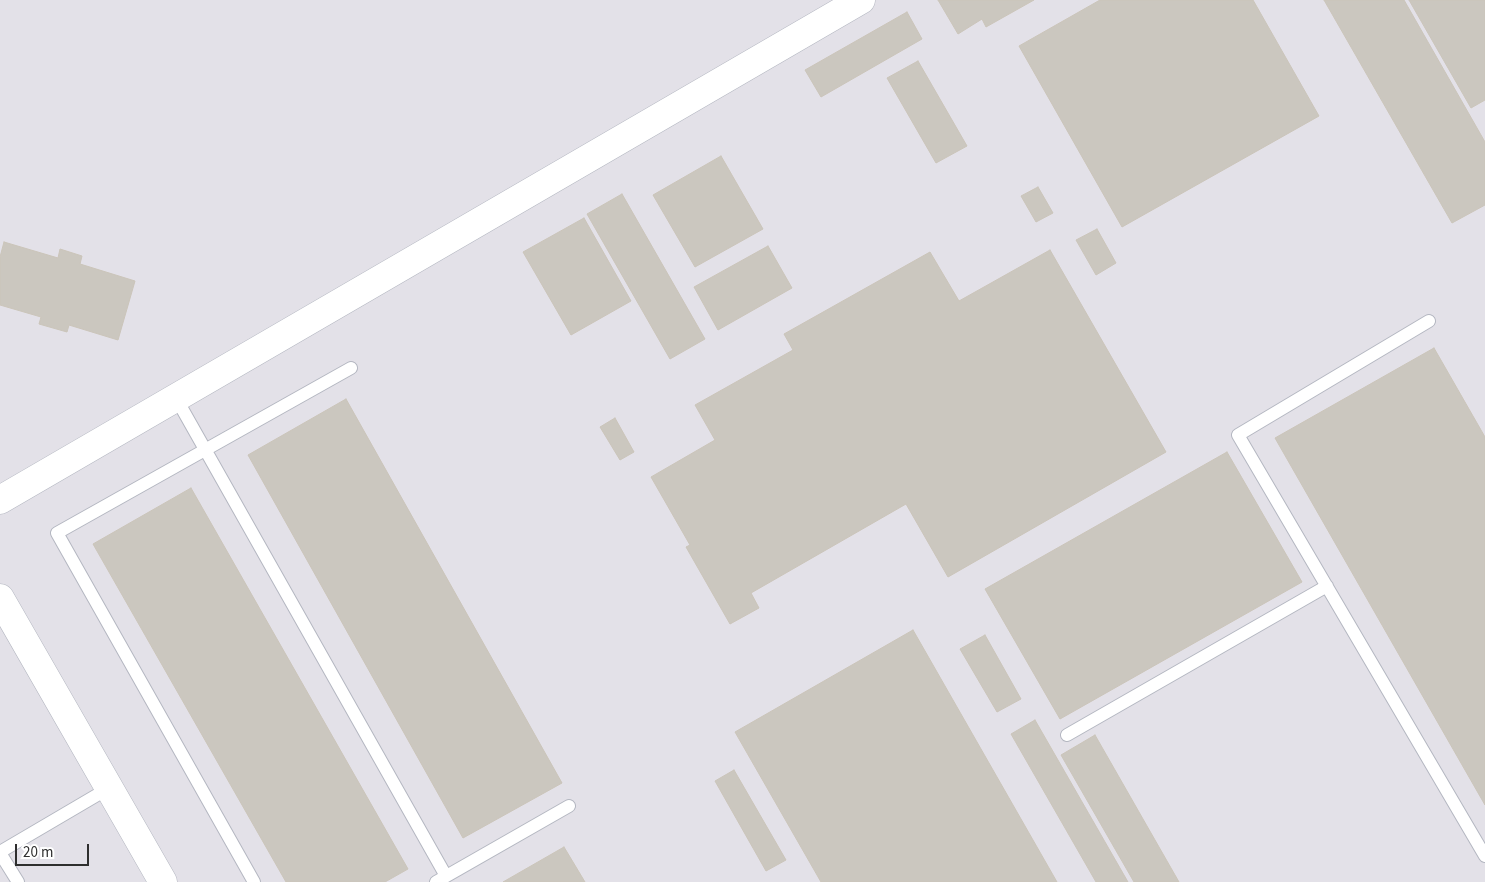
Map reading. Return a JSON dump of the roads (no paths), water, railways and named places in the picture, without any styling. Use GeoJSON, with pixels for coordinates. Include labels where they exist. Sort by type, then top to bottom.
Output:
{"type":"FeatureCollection","features":[{"type":"Feature","properties":{"kind":"street"},"geometry":{"type":"LineString","coordinates":[[0,500],[861,0]]}},
{"type":"Feature","properties":{"kind":"street"},"geometry":{"type":"LineString","coordinates":[[0,598],[163,882]]}},
{"type":"Feature","properties":{"kind":"lane"},"geometry":{"type":"LineString","coordinates":[[1428,321],[1238,435],[1483,849]]}},
{"type":"Feature","properties":{"kind":"lane"},"geometry":{"type":"LineString","coordinates":[[254,882],[57,533],[351,368]]}},
{"type":"Feature","properties":{"kind":"lane"},"geometry":{"type":"LineString","coordinates":[[176,398],[441,879],[568,806]]}},
{"type":"Feature","properties":{"kind":"lane"},"geometry":{"type":"LineString","coordinates":[[1067,735],[1327,586]]}},
{"type":"Feature","properties":{"kind":"lane"},"geometry":{"type":"LineString","coordinates":[[18,882],[0,852],[109,788]]}}]}
